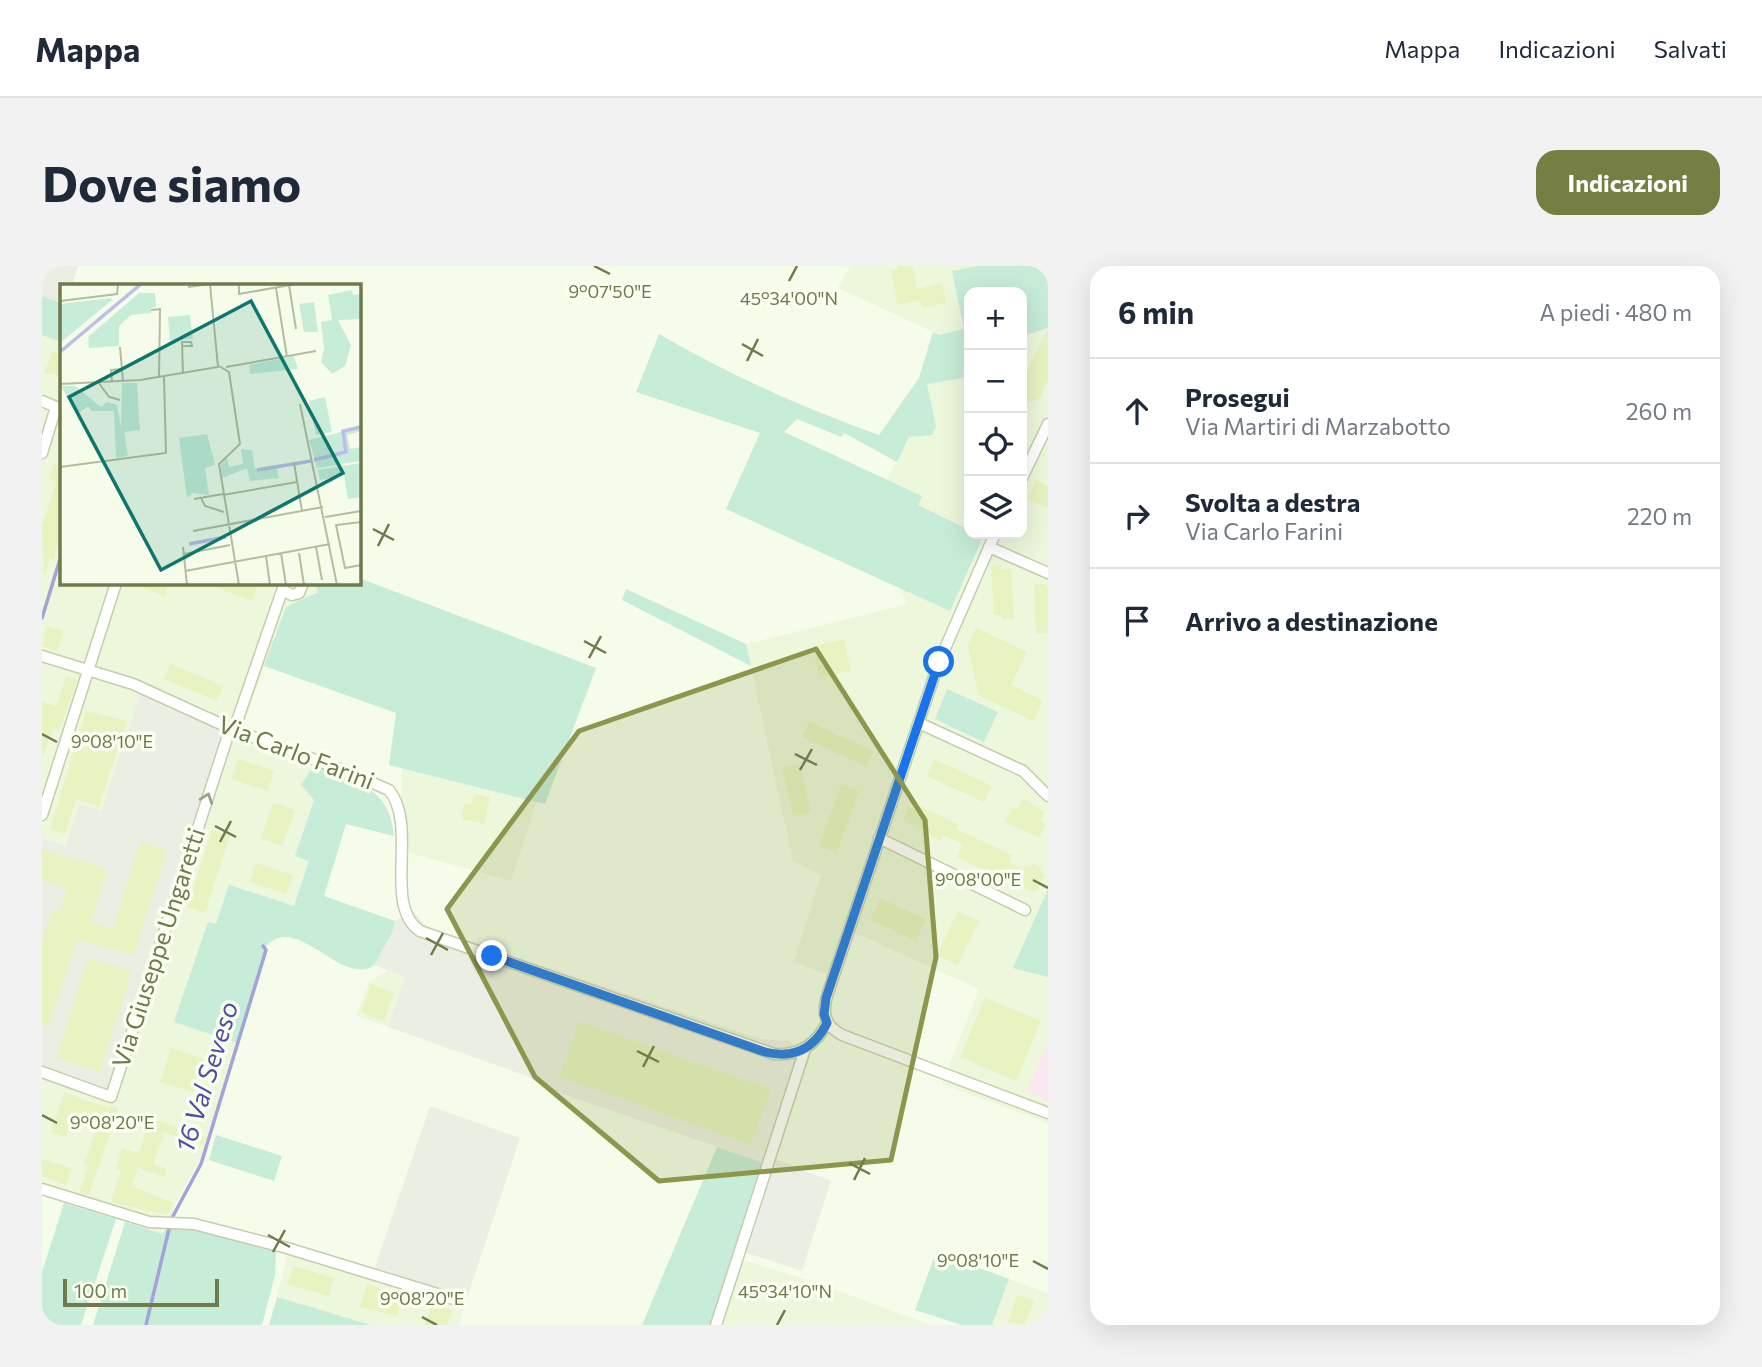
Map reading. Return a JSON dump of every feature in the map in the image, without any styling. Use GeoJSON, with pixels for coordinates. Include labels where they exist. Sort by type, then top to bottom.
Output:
{"type":"FeatureCollection","features":[{"type":"Feature","properties":{"kind":"street"},"geometry":{"type":"LineString","coordinates":[[42,401],[59,408],[42,453]]}},
{"type":"Feature","properties":{"kind":"street"},"geometry":{"type":"LineString","coordinates":[[1023,476],[1048,424]]}},
{"type":"Feature","properties":{"kind":"street"},"geometry":{"type":"LineString","coordinates":[[993,539],[939,662],[826,998],[824,1014],[827,1023],[842,1035],[1048,1113]]}},
{"type":"Feature","properties":{"kind":"street"},"geometry":{"type":"LineString","coordinates":[[989,547],[1048,573]]}},
{"type":"Feature","properties":{"kind":"street"},"geometry":{"type":"LineString","coordinates":[[42,815],[116,584]]}},
{"type":"Feature","properties":{"kind":"street"},"geometry":{"type":"LineString","coordinates":[[286,589],[299,593],[303,584]]}},
{"type":"Feature","properties":{"kind":"street","name":"Via Giuseppe Ungaretti"},"geometry":{"type":"LineString","coordinates":[[42,1072],[111,1097],[232,730],[275,611],[286,589]]}},
{"type":"Feature","properties":{"kind":"street","name":"Via Carlo Farini"},"geometry":{"type":"LineString","coordinates":[[42,656],[147,690],[232,730],[364,778],[388,790],[400,815],[404,912],[420,931],[765,1052],[790,1054],[805,1049]]}},
{"type":"Feature","properties":{"kind":"street"},"geometry":{"type":"LineString","coordinates":[[919,723],[1023,772],[1048,796]]}},
{"type":"Feature","properties":{"kind":"street"},"geometry":{"type":"LineString","coordinates":[[879,838],[1025,910]]}},
{"type":"Feature","properties":{"kind":"street"},"geometry":{"type":"LineString","coordinates":[[716,1325],[805,1049],[818,1039],[827,1023]]}},
{"type":"Feature","properties":{"kind":"street"},"geometry":{"type":"LineString","coordinates":[[42,1189],[149,1222],[194,1224],[286,1248],[457,1300]]}},
{"type":"Feature","properties":{"kind":"highlighted area"},"geometry":{"type":"Polygon","coordinates":[[[816,649],[925,820],[936,957],[891,1160],[659,1181],[535,1077],[447,909],[579,731],[816,649]]]}},
{"type":"Feature","properties":{"kind":"shaded area"},"geometry":{"type":"Polygon","coordinates":[[[42,266],[78,266],[72,284],[60,284],[60,303],[42,296],[42,266]]]}},
{"type":"Feature","properties":{"kind":"shaded area"},"geometry":{"type":"Polygon","coordinates":[[[850,266],[1048,266],[1048,1123],[942,1084],[979,989],[853,932],[838,978],[794,962],[821,875],[793,861],[746,644],[907,604],[899,588],[726,509],[765,423],[887,480],[909,437],[931,435],[919,378],[933,332],[838,288],[850,266]]]}},
{"type":"Feature","properties":{"kind":"shaded area"},"geometry":{"type":"Polygon","coordinates":[[[977,266],[1048,266],[1048,328],[1027,336],[1027,287],[964,287],[964,329],[952,271],[977,266]]]}},
{"type":"Feature","properties":{"kind":"shaded area"},"geometry":{"type":"Polygon","coordinates":[[[42,296],[60,303],[60,342],[42,335],[42,296]]]}},
{"type":"Feature","properties":{"kind":"shaded area"},"geometry":{"type":"Polygon","coordinates":[[[964,329],[964,378],[927,384],[936,427],[932,435],[909,437],[897,462],[844,433],[841,437],[797,419],[784,432],[922,496],[918,505],[964,528],[964,539],[982,539],[950,611],[726,509],[760,433],[636,392],[659,334],[767,390],[879,435],[919,378],[933,332],[939,335],[964,329]]]}},
{"type":"Feature","properties":{"kind":"shaded area"},"geometry":{"type":"Polygon","coordinates":[[[42,335],[60,342],[60,584],[316,584],[319,591],[286,607],[244,723],[252,729],[320,755],[301,785],[314,799],[296,855],[309,861],[297,940],[283,936],[267,945],[199,1162],[178,1198],[164,1234],[42,1196],[42,1070],[142,692],[101,811],[66,846],[42,838],[42,335]]]}},
{"type":"Feature","properties":{"kind":"shaded area"},"geometry":{"type":"Polygon","coordinates":[[[360,578],[596,668],[545,804],[389,765],[396,713],[264,666],[286,607],[318,592],[315,584],[360,584],[360,578]]]}},
{"type":"Feature","properties":{"kind":"shaded area"},"geometry":{"type":"Polygon","coordinates":[[[626,589],[746,644],[751,666],[622,600],[626,589]]]}},
{"type":"Feature","properties":{"kind":"shaded area"},"geometry":{"type":"Polygon","coordinates":[[[947,689],[998,712],[984,742],[935,719],[947,689]]]}},
{"type":"Feature","properties":{"kind":"shaded area"},"geometry":{"type":"Polygon","coordinates":[[[141,691],[226,729],[110,1093],[42,1070],[42,838],[66,846],[79,804],[101,811],[141,691]]]}},
{"type":"Feature","properties":{"kind":"shaded area"},"geometry":{"type":"Polygon","coordinates":[[[313,766],[367,788],[385,806],[391,819],[394,836],[346,824],[324,896],[395,921],[388,940],[373,965],[357,969],[291,938],[279,938],[267,945],[237,1043],[174,1022],[208,922],[216,924],[229,885],[294,906],[309,861],[295,856],[314,800],[301,785],[313,766]]]}},
{"type":"Feature","properties":{"kind":"shaded area"},"geometry":{"type":"Polygon","coordinates":[[[402,767],[537,802],[511,881],[410,853],[401,804],[402,767]]]}},
{"type":"Feature","properties":{"kind":"shaded area"},"geometry":{"type":"Polygon","coordinates":[[[1048,889],[1048,977],[1013,968],[1048,889]]]}},
{"type":"Feature","properties":{"kind":"shaded area"},"geometry":{"type":"Polygon","coordinates":[[[413,911],[425,925],[436,930],[760,1039],[790,1041],[801,1053],[768,1156],[831,1181],[802,1271],[737,1250],[762,1162],[545,1088],[538,1080],[388,1027],[405,977],[374,965],[391,936],[395,921],[413,911]]]}},
{"type":"Feature","properties":{"kind":"shaded area"},"geometry":{"type":"Polygon","coordinates":[[[388,970],[405,977],[388,1027],[356,1016],[369,982],[388,970]]]}},
{"type":"Feature","properties":{"kind":"shaded area"},"geometry":{"type":"Polygon","coordinates":[[[1048,1043],[1048,1100],[1027,1092],[1048,1043]]]}},
{"type":"Feature","properties":{"kind":"shaded area"},"geometry":{"type":"Polygon","coordinates":[[[430,1106],[520,1138],[467,1298],[374,1270],[430,1106]]]}},
{"type":"Feature","properties":{"kind":"shaded area"},"geometry":{"type":"Polygon","coordinates":[[[216,1135],[282,1156],[274,1181],[209,1160],[216,1135]]]}},
{"type":"Feature","properties":{"kind":"shaded area"},"geometry":{"type":"Polygon","coordinates":[[[717,1147],[762,1162],[712,1325],[642,1325],[717,1147]]]}},
{"type":"Feature","properties":{"kind":"shaded area"},"geometry":{"type":"Polygon","coordinates":[[[64,1203],[116,1219],[81,1325],[42,1325],[42,1272],[64,1203]]]}},
{"type":"Feature","properties":{"kind":"shaded area"},"geometry":{"type":"Polygon","coordinates":[[[125,1222],[163,1234],[166,1229],[188,1228],[276,1251],[275,1275],[262,1325],[93,1325],[125,1222]]]}},
{"type":"Feature","properties":{"kind":"shaded area"},"geometry":{"type":"Polygon","coordinates":[[[290,1245],[467,1298],[459,1325],[371,1325],[277,1297],[290,1245]]]}},
{"type":"Feature","properties":{"kind":"shaded area"},"geometry":{"type":"Polygon","coordinates":[[[936,1252],[1009,1279],[992,1325],[962,1325],[915,1310],[936,1252]]]}},
{"type":"Feature","properties":{"kind":"shaded area"},"geometry":{"type":"Polygon","coordinates":[[[742,1260],[812,1281],[931,1325],[719,1325],[742,1260]]]}},
{"type":"Feature","properties":{"kind":"shaded area"},"geometry":{"type":"Polygon","coordinates":[[[1009,1279],[1048,1293],[1048,1325],[992,1325],[1009,1279]]]}},
{"type":"Feature","properties":{"kind":"shaded area"},"geometry":{"type":"Polygon","coordinates":[[[277,1297],[371,1325],[269,1325],[277,1297]]]}},
{"type":"Feature","properties":{"kind":"building"},"geometry":{"type":"Polygon","coordinates":[[[898,266],[913,266],[917,289],[942,283],[946,303],[922,308],[920,300],[898,305],[891,270],[898,269],[898,266]]]}},
{"type":"Feature","properties":{"kind":"building"},"geometry":{"type":"Polygon","coordinates":[[[1048,329],[1048,380],[1039,399],[1027,403],[1027,372],[1048,329]]]}},
{"type":"Feature","properties":{"kind":"building"},"geometry":{"type":"Polygon","coordinates":[[[53,351],[60,354],[60,376],[44,373],[53,351]]]}},
{"type":"Feature","properties":{"kind":"building"},"geometry":{"type":"Polygon","coordinates":[[[54,464],[60,467],[60,537],[54,559],[50,558],[44,577],[42,527],[56,481],[49,479],[54,464]]]}},
{"type":"Feature","properties":{"kind":"building"},"geometry":{"type":"Polygon","coordinates":[[[1036,480],[1048,486],[1048,508],[1028,499],[1036,480]]]}},
{"type":"Feature","properties":{"kind":"building"},"geometry":{"type":"Polygon","coordinates":[[[1002,565],[1002,570],[1011,569],[1014,619],[1002,619],[1002,615],[994,615],[991,566],[1002,565]]]}},
{"type":"Feature","properties":{"kind":"building"},"geometry":{"type":"Polygon","coordinates":[[[133,584],[169,584],[164,596],[133,584]]]}},
{"type":"Feature","properties":{"kind":"building"},"geometry":{"type":"Polygon","coordinates":[[[207,584],[258,584],[252,601],[207,584]]]}},
{"type":"Feature","properties":{"kind":"building"},"geometry":{"type":"Polygon","coordinates":[[[1034,584],[1046,584],[1048,589],[1048,633],[1036,634],[1034,584]]]}},
{"type":"Feature","properties":{"kind":"building"},"geometry":{"type":"Polygon","coordinates":[[[47,626],[63,631],[57,651],[42,646],[47,626]]]}},
{"type":"Feature","properties":{"kind":"building"},"geometry":{"type":"Polygon","coordinates":[[[976,628],[1027,652],[1011,685],[1043,701],[1033,721],[979,695],[968,646],[976,628]]]}},
{"type":"Feature","properties":{"kind":"building"},"geometry":{"type":"Polygon","coordinates":[[[844,639],[851,671],[819,677],[813,646],[844,639]]]}},
{"type":"Feature","properties":{"kind":"building"},"geometry":{"type":"Polygon","coordinates":[[[170,664],[223,686],[217,701],[164,679],[170,664]]]}},
{"type":"Feature","properties":{"kind":"building"},"geometry":{"type":"Polygon","coordinates":[[[66,677],[77,680],[59,731],[53,729],[42,758],[42,702],[56,706],[66,677]]]}},
{"type":"Feature","properties":{"kind":"building"},"geometry":{"type":"Polygon","coordinates":[[[86,711],[127,721],[99,806],[76,799],[65,834],[50,829],[86,711]]]}},
{"type":"Feature","properties":{"kind":"building"},"geometry":{"type":"Polygon","coordinates":[[[809,721],[873,751],[866,767],[802,737],[809,721]]]}},
{"type":"Feature","properties":{"kind":"building"},"geometry":{"type":"Polygon","coordinates":[[[238,759],[274,771],[268,791],[231,779],[238,759]]]}},
{"type":"Feature","properties":{"kind":"building"},"geometry":{"type":"Polygon","coordinates":[[[934,759],[992,786],[984,802],[927,776],[934,759]]]}},
{"type":"Feature","properties":{"kind":"building"},"geometry":{"type":"Polygon","coordinates":[[[800,764],[811,812],[793,816],[782,768],[800,764]]]}},
{"type":"Feature","properties":{"kind":"building"},"geometry":{"type":"Polygon","coordinates":[[[841,785],[859,791],[837,852],[819,846],[841,785]]]}},
{"type":"Feature","properties":{"kind":"building"},"geometry":{"type":"Polygon","coordinates":[[[475,794],[490,798],[484,824],[461,819],[465,803],[472,805],[475,794]]]}},
{"type":"Feature","properties":{"kind":"building"},"geometry":{"type":"Polygon","coordinates":[[[1023,798],[1044,812],[1040,821],[1046,824],[1039,838],[1005,822],[1012,808],[1017,810],[1023,798]]]}},
{"type":"Feature","properties":{"kind":"building"},"geometry":{"type":"Polygon","coordinates":[[[273,803],[295,810],[283,846],[261,839],[273,803]]]}},
{"type":"Feature","properties":{"kind":"building"},"geometry":{"type":"Polygon","coordinates":[[[920,806],[958,824],[956,829],[1012,855],[1009,862],[1023,870],[1025,865],[1031,867],[1033,864],[1042,868],[1040,872],[1045,874],[1037,890],[1033,892],[1019,885],[1019,876],[1005,870],[1001,878],[957,857],[963,844],[943,835],[940,841],[903,819],[909,807],[918,811],[920,806]]]}},
{"type":"Feature","properties":{"kind":"building"},"geometry":{"type":"Polygon","coordinates":[[[212,830],[230,836],[205,913],[187,907],[212,830]]]}},
{"type":"Feature","properties":{"kind":"building"},"geometry":{"type":"Polygon","coordinates":[[[140,842],[167,850],[134,955],[77,940],[49,1027],[42,1024],[42,943],[52,909],[60,912],[67,889],[42,880],[42,849],[107,869],[91,922],[113,929],[140,842]]]}},
{"type":"Feature","properties":{"kind":"building"},"geometry":{"type":"Polygon","coordinates":[[[256,863],[293,875],[286,894],[250,882],[256,863]]]}},
{"type":"Feature","properties":{"kind":"building"},"geometry":{"type":"Polygon","coordinates":[[[880,898],[926,919],[916,941],[870,920],[880,898]]]}},
{"type":"Feature","properties":{"kind":"building"},"geometry":{"type":"Polygon","coordinates":[[[958,911],[979,921],[958,965],[937,955],[958,911]]]}},
{"type":"Feature","properties":{"kind":"building"},"geometry":{"type":"Polygon","coordinates":[[[88,958],[132,971],[100,1072],[56,1058],[88,958]]]}},
{"type":"Feature","properties":{"kind":"building"},"geometry":{"type":"Polygon","coordinates":[[[371,984],[394,993],[384,1021],[361,1012],[371,984]]]}},
{"type":"Feature","properties":{"kind":"building"},"geometry":{"type":"Polygon","coordinates":[[[985,998],[1041,1021],[1016,1081],[960,1057],[985,998]]]}},
{"type":"Feature","properties":{"kind":"building"},"geometry":{"type":"Polygon","coordinates":[[[579,1021],[771,1089],[751,1145],[559,1077],[579,1021]]]}},
{"type":"Feature","properties":{"kind":"building"},"geometry":{"type":"Polygon","coordinates":[[[171,1048],[204,1059],[193,1092],[160,1082],[171,1048]]]}},
{"type":"Feature","properties":{"kind":"building"},"geometry":{"type":"Polygon","coordinates":[[[64,1093],[109,1108],[110,1105],[119,1108],[89,1195],[80,1192],[89,1165],[84,1164],[99,1121],[73,1114],[66,1137],[51,1132],[64,1093]]]}},
{"type":"Feature","properties":{"kind":"building"},"geometry":{"type":"Polygon","coordinates":[[[135,1113],[206,1137],[204,1145],[164,1132],[153,1164],[167,1169],[165,1177],[138,1168],[132,1186],[173,1203],[167,1215],[111,1202],[121,1171],[116,1170],[122,1148],[139,1153],[147,1127],[133,1121],[135,1113]]]}},
{"type":"Feature","properties":{"kind":"building"},"geometry":{"type":"Polygon","coordinates":[[[42,1159],[72,1168],[66,1185],[42,1176],[42,1159]]]}},
{"type":"Feature","properties":{"kind":"building"},"geometry":{"type":"Polygon","coordinates":[[[293,1266],[334,1278],[329,1296],[287,1284],[293,1266]]]}},
{"type":"Feature","properties":{"kind":"building"},"geometry":{"type":"Polygon","coordinates":[[[367,1284],[403,1296],[397,1316],[360,1307],[367,1284]]]}},
{"type":"Feature","properties":{"kind":"building"},"geometry":{"type":"Polygon","coordinates":[[[1017,1295],[1034,1301],[1025,1325],[1008,1322],[1017,1295]]]}},
{"type":"Feature","properties":{"kind":"building"},"geometry":{"type":"Polygon","coordinates":[[[432,1304],[452,1310],[447,1325],[425,1325],[432,1304]]]}},
{"type":"Feature","properties":{"kind":"waterway","name":"16 Val Seveso"},"geometry":{"type":"LineString","coordinates":[[42,618],[60,559]]}},
{"type":"Feature","properties":{"kind":"waterway","name":"16 Val Seveso"},"geometry":{"type":"LineString","coordinates":[[173,1216],[201,1164],[266,950],[263,946]]}},
{"type":"Feature","properties":{"kind":"waterway","name":"16 Val Seveso"},"geometry":{"type":"LineString","coordinates":[[146,1325],[170,1225]]}},
{"type":"Feature","properties":{"kind":"route"},"geometry":{"type":"LineString","coordinates":[[492,956],[765,1052],[790,1054],[812,1045],[827,1023],[824,1014],[826,998],[939,662]]}}]}
